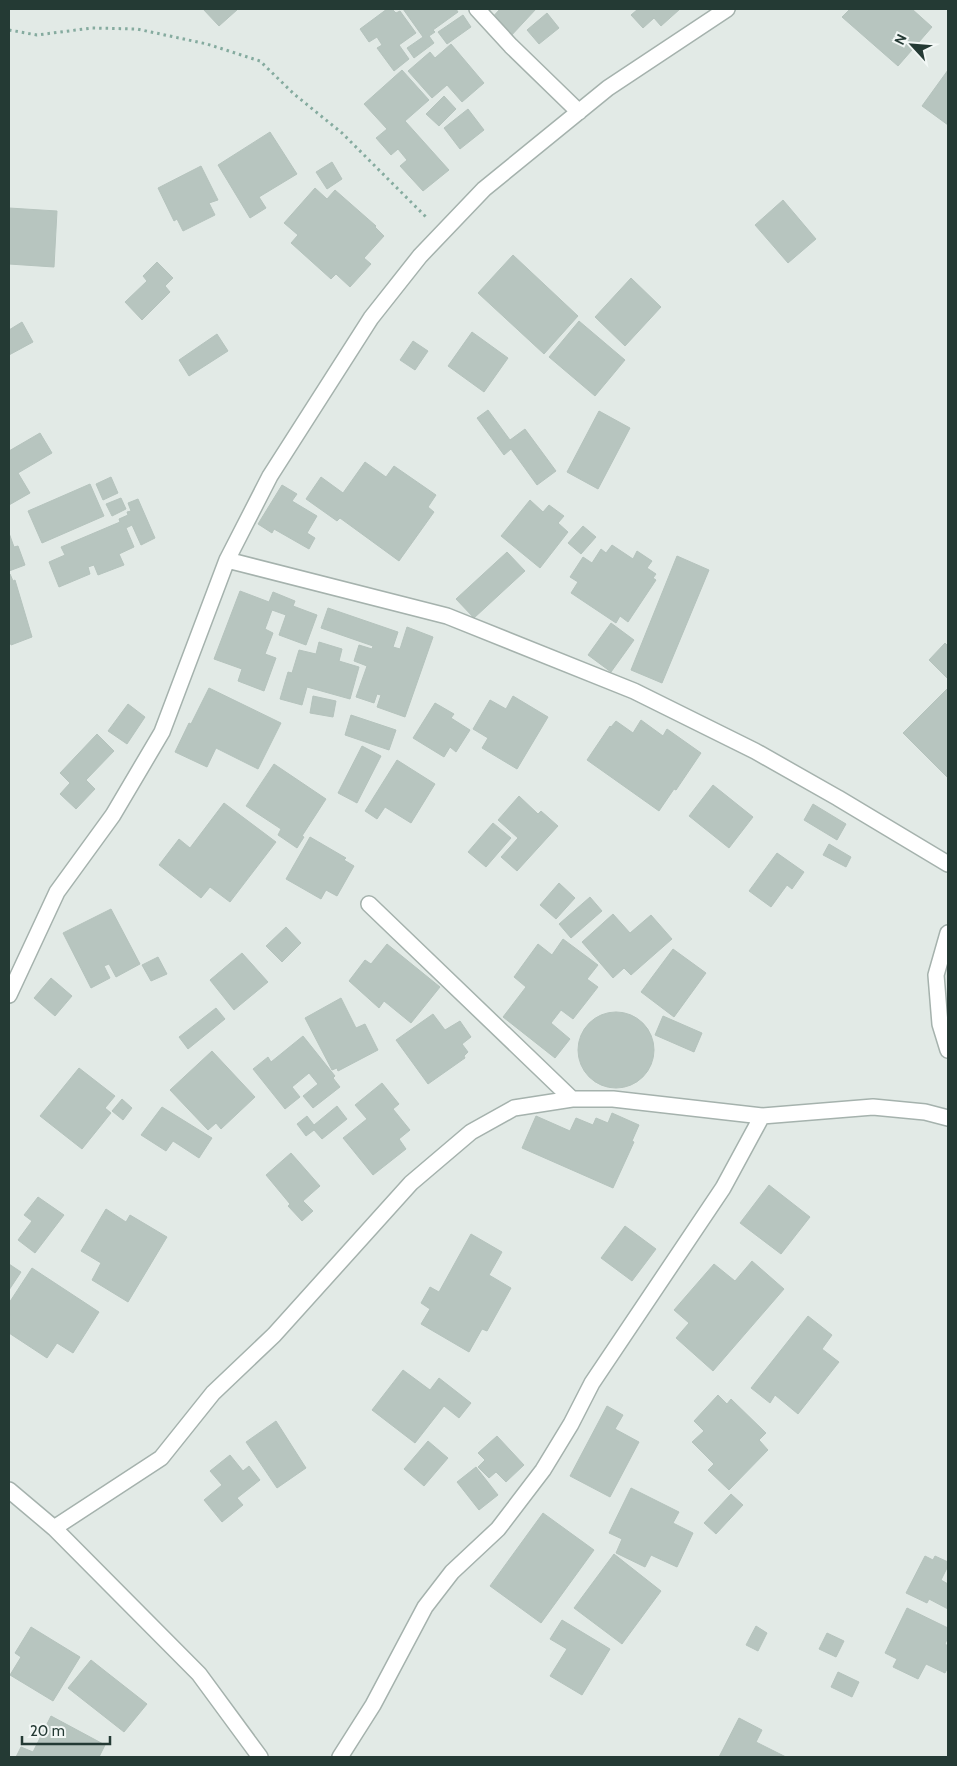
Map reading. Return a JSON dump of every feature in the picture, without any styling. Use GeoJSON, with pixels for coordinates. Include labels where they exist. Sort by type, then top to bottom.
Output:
{"type":"FeatureCollection","features":[{"type":"Feature","properties":{"kind":"street"},"geometry":{"type":"LineString","coordinates":[[477,9],[578,112]]}},
{"type":"Feature","properties":{"kind":"street"},"geometry":{"type":"LineString","coordinates":[[9,995],[57,892],[113,815],[162,732],[227,560],[270,476],[371,318],[420,256],[484,189],[608,88],[727,9]]}},
{"type":"Feature","properties":{"kind":"street"},"geometry":{"type":"LineString","coordinates":[[227,560],[447,616],[634,691],[756,750],[948,864]]}},
{"type":"Feature","properties":{"kind":"street"},"geometry":{"type":"LineString","coordinates":[[368,904],[572,1098]]}},
{"type":"Feature","properties":{"kind":"street"},"geometry":{"type":"LineString","coordinates":[[948,933],[936,975],[940,1024],[948,1050]]}},
{"type":"Feature","properties":{"kind":"street"},"geometry":{"type":"LineString","coordinates":[[54,1528],[161,1458],[213,1393],[274,1335],[411,1183],[471,1132],[514,1108],[572,1098],[639,1101],[762,1116],[873,1107],[925,1112],[948,1118]]}},
{"type":"Feature","properties":{"kind":"street"},"geometry":{"type":"LineString","coordinates":[[340,1757],[373,1705],[425,1607],[452,1572],[498,1529],[543,1470],[571,1424],[592,1383],[724,1188],[762,1116]]}},
{"type":"Feature","properties":{"kind":"street"},"geometry":{"type":"LineString","coordinates":[[9,1490],[54,1528],[199,1674],[260,1757]]}},
{"type":"Feature","properties":{"kind":"path"},"geometry":{"type":"LineString","coordinates":[[9,30],[37,35],[92,28],[137,29],[207,44],[260,61],[294,94],[342,133],[442,233]]}},
{"type":"Feature","properties":{"kind":"building"},"geometry":{"type":"Polygon","coordinates":[[[203,9],[238,9],[219,26],[203,9]]]}},
{"type":"Feature","properties":{"kind":"building"},"geometry":{"type":"Polygon","coordinates":[[[387,9],[392,9],[396,13],[400,11],[416,33],[399,45],[409,59],[394,71],[377,48],[382,45],[377,37],[369,42],[360,29],[387,9]]]}},
{"type":"Feature","properties":{"kind":"building"},"geometry":{"type":"Polygon","coordinates":[[[403,9],[456,9],[458,12],[433,30],[435,32],[429,36],[434,43],[414,58],[407,48],[423,37],[403,9]]]}},
{"type":"Feature","properties":{"kind":"building"},"geometry":{"type":"Polygon","coordinates":[[[500,9],[536,9],[509,38],[490,20],[500,9]]]}},
{"type":"Feature","properties":{"kind":"building"},"geometry":{"type":"Polygon","coordinates":[[[638,9],[680,9],[661,26],[654,18],[643,28],[631,15],[638,9]]]}},
{"type":"Feature","properties":{"kind":"building"},"geometry":{"type":"Polygon","coordinates":[[[850,9],[912,9],[932,27],[898,66],[842,17],[850,9]]]}},
{"type":"Feature","properties":{"kind":"building"},"geometry":{"type":"Polygon","coordinates":[[[547,13],[559,28],[539,44],[527,30],[547,13]]]}},
{"type":"Feature","properties":{"kind":"building"},"geometry":{"type":"Polygon","coordinates":[[[463,15],[471,27],[447,44],[438,32],[463,15]]]}},
{"type":"Feature","properties":{"kind":"building"},"geometry":{"type":"Polygon","coordinates":[[[451,44],[484,83],[462,102],[447,85],[432,98],[408,71],[430,52],[435,58],[451,44]]]}},
{"type":"Feature","properties":{"kind":"building"},"geometry":{"type":"Polygon","coordinates":[[[402,70],[429,100],[405,121],[449,170],[423,191],[400,166],[407,160],[398,149],[391,155],[376,138],[387,129],[364,104],[402,70]]]}},
{"type":"Feature","properties":{"kind":"building"},"geometry":{"type":"Polygon","coordinates":[[[948,70],[948,125],[922,106],[948,70]]]}},
{"type":"Feature","properties":{"kind":"building"},"geometry":{"type":"Polygon","coordinates":[[[444,96],[456,109],[439,126],[426,114],[444,96]]]}},
{"type":"Feature","properties":{"kind":"building"},"geometry":{"type":"Polygon","coordinates":[[[468,109],[484,130],[460,149],[444,128],[468,109]]]}},
{"type":"Feature","properties":{"kind":"building"},"geometry":{"type":"Polygon","coordinates":[[[270,132],[297,174],[259,197],[266,208],[250,218],[218,165],[270,132]]]}},
{"type":"Feature","properties":{"kind":"building"},"geometry":{"type":"Polygon","coordinates":[[[332,162],[342,179],[327,189],[316,172],[332,162]]]}},
{"type":"Feature","properties":{"kind":"building"},"geometry":{"type":"Polygon","coordinates":[[[201,166],[218,200],[209,203],[215,215],[183,231],[177,219],[174,221],[158,188],[201,166]]]}},
{"type":"Feature","properties":{"kind":"building"},"geometry":{"type":"Polygon","coordinates":[[[315,188],[327,199],[335,190],[376,226],[384,236],[364,258],[371,264],[350,287],[336,274],[331,279],[291,243],[298,235],[284,223],[315,188]]]}},
{"type":"Feature","properties":{"kind":"building"},"geometry":{"type":"Polygon","coordinates":[[[783,200],[816,239],[788,263],[755,225],[783,200]]]}},
{"type":"Feature","properties":{"kind":"building"},"geometry":{"type":"Polygon","coordinates":[[[9,208],[57,211],[54,267],[9,264],[9,208]]]}},
{"type":"Feature","properties":{"kind":"building"},"geometry":{"type":"Polygon","coordinates":[[[513,255],[578,316],[544,354],[478,293],[513,255]]]}},
{"type":"Feature","properties":{"kind":"building"},"geometry":{"type":"Polygon","coordinates":[[[157,262],[173,278],[165,286],[170,292],[142,320],[125,302],[147,281],[143,276],[157,262]]]}},
{"type":"Feature","properties":{"kind":"building"},"geometry":{"type":"Polygon","coordinates":[[[631,278],[661,307],[625,346],[595,317],[631,278]]]}},
{"type":"Feature","properties":{"kind":"building"},"geometry":{"type":"Polygon","coordinates":[[[579,321],[625,360],[595,396],[549,357],[579,321]]]}},
{"type":"Feature","properties":{"kind":"building"},"geometry":{"type":"Polygon","coordinates":[[[22,322],[33,342],[9,355],[9,330],[22,322]]]}},
{"type":"Feature","properties":{"kind":"building"},"geometry":{"type":"Polygon","coordinates":[[[472,332],[508,358],[484,392],[448,366],[472,332]]]}},
{"type":"Feature","properties":{"kind":"building"},"geometry":{"type":"Polygon","coordinates":[[[217,334],[228,351],[189,376],[179,360],[217,334]]]}},
{"type":"Feature","properties":{"kind":"building"},"geometry":{"type":"Polygon","coordinates":[[[413,341],[428,351],[415,370],[400,360],[413,341]]]}},
{"type":"Feature","properties":{"kind":"building"},"geometry":{"type":"Polygon","coordinates":[[[488,410],[510,440],[525,429],[556,471],[537,485],[511,449],[504,455],[477,418],[488,410]]]}},
{"type":"Feature","properties":{"kind":"building"},"geometry":{"type":"Polygon","coordinates":[[[599,411],[630,428],[598,489],[567,472],[599,411]]]}},
{"type":"Feature","properties":{"kind":"building"},"geometry":{"type":"Polygon","coordinates":[[[40,433],[52,453],[18,473],[30,493],[9,505],[9,451],[40,433]]]}},
{"type":"Feature","properties":{"kind":"building"},"geometry":{"type":"Polygon","coordinates":[[[365,462],[386,477],[394,466],[436,495],[428,507],[434,512],[399,561],[340,518],[337,521],[306,499],[321,477],[343,493],[365,462]]]}},
{"type":"Feature","properties":{"kind":"building"},"geometry":{"type":"Polygon","coordinates":[[[111,477],[118,493],[103,500],[96,484],[111,477]]]}},
{"type":"Feature","properties":{"kind":"building"},"geometry":{"type":"Polygon","coordinates":[[[90,484],[104,516],[42,543],[28,511],[90,484]]]}},
{"type":"Feature","properties":{"kind":"building"},"geometry":{"type":"Polygon","coordinates":[[[282,485],[297,494],[292,501],[317,516],[307,533],[315,538],[309,549],[274,529],[272,533],[258,524],[282,485]]]}},
{"type":"Feature","properties":{"kind":"building"},"geometry":{"type":"Polygon","coordinates":[[[121,498],[126,509],[112,516],[106,504],[121,498]]]}},
{"type":"Feature","properties":{"kind":"building"},"geometry":{"type":"Polygon","coordinates":[[[138,499],[155,538],[141,545],[132,525],[126,528],[134,547],[119,554],[124,565],[98,575],[94,565],[88,567],[90,574],[59,587],[49,562],[65,555],[61,547],[120,522],[119,519],[128,515],[127,512],[131,511],[128,503],[138,499]]]}},
{"type":"Feature","properties":{"kind":"building"},"geometry":{"type":"Polygon","coordinates":[[[530,500],[543,512],[549,505],[564,516],[558,523],[568,532],[540,568],[501,536],[530,500]]]}},
{"type":"Feature","properties":{"kind":"building"},"geometry":{"type":"Polygon","coordinates":[[[583,526],[596,537],[581,554],[568,543],[583,526]]]}},
{"type":"Feature","properties":{"kind":"building"},"geometry":{"type":"Polygon","coordinates":[[[9,533],[14,547],[18,546],[25,565],[9,571],[9,533]]]}},
{"type":"Feature","properties":{"kind":"building"},"geometry":{"type":"Polygon","coordinates":[[[612,545],[633,559],[637,551],[652,561],[647,568],[656,574],[653,578],[656,580],[628,622],[620,616],[616,623],[571,593],[578,582],[570,577],[583,557],[592,563],[601,549],[606,553],[612,545]]]}},
{"type":"Feature","properties":{"kind":"building"},"geometry":{"type":"Polygon","coordinates":[[[507,552],[525,571],[474,618],[456,599],[507,552]]]}},
{"type":"Feature","properties":{"kind":"building"},"geometry":{"type":"Polygon","coordinates":[[[677,556],[709,570],[662,683],[631,670],[677,556]]]}},
{"type":"Feature","properties":{"kind":"building"},"geometry":{"type":"Polygon","coordinates":[[[10,574],[13,581],[15,580],[32,637],[11,645],[9,639],[10,574]]]}},
{"type":"Feature","properties":{"kind":"building"},"geometry":{"type":"Polygon","coordinates":[[[240,591],[269,602],[273,592],[295,601],[293,606],[317,615],[306,645],[279,635],[286,615],[272,610],[265,629],[273,633],[265,654],[276,658],[264,691],[238,681],[242,669],[214,659],[240,591]]]}},
{"type":"Feature","properties":{"kind":"building"},"geometry":{"type":"Polygon","coordinates":[[[328,608],[398,632],[393,647],[400,649],[407,627],[433,637],[405,717],[377,707],[381,695],[377,694],[374,703],[356,697],[367,666],[354,661],[359,645],[372,649],[373,646],[321,628],[328,608]]]}},
{"type":"Feature","properties":{"kind":"building"},"geometry":{"type":"Polygon","coordinates":[[[611,623],[634,640],[611,672],[588,655],[611,623]]]}},
{"type":"Feature","properties":{"kind":"building"},"geometry":{"type":"Polygon","coordinates":[[[319,642],[342,649],[339,661],[359,667],[350,699],[307,687],[302,705],[280,699],[288,672],[292,673],[299,650],[316,654],[319,642]]]}},
{"type":"Feature","properties":{"kind":"building"},"geometry":{"type":"Polygon","coordinates":[[[945,643],[948,646],[948,679],[929,660],[945,643]]]}},
{"type":"Feature","properties":{"kind":"building"},"geometry":{"type":"Polygon","coordinates":[[[209,688],[281,723],[258,769],[216,748],[207,767],[175,752],[209,688]]]}},
{"type":"Feature","properties":{"kind":"building"},"geometry":{"type":"Polygon","coordinates":[[[948,688],[948,778],[903,733],[948,688]]]}},
{"type":"Feature","properties":{"kind":"building"},"geometry":{"type":"Polygon","coordinates":[[[313,696],[336,701],[333,717],[310,713],[313,696]]]}},
{"type":"Feature","properties":{"kind":"building"},"geometry":{"type":"Polygon","coordinates":[[[513,696],[548,717],[517,769],[482,748],[488,738],[473,729],[490,700],[506,709],[513,696]]]}},
{"type":"Feature","properties":{"kind":"building"},"geometry":{"type":"Polygon","coordinates":[[[435,703],[454,714],[451,718],[470,730],[456,752],[450,747],[444,757],[413,738],[435,703]]]}},
{"type":"Feature","properties":{"kind":"building"},"geometry":{"type":"Polygon","coordinates":[[[128,704],[145,717],[127,744],[108,731],[128,704]]]}},
{"type":"Feature","properties":{"kind":"building"},"geometry":{"type":"Polygon","coordinates":[[[351,715],[396,730],[389,750],[345,735],[351,715]]]}},
{"type":"Feature","properties":{"kind":"building"},"geometry":{"type":"Polygon","coordinates":[[[641,720],[663,736],[667,729],[701,753],[659,811],[587,760],[610,726],[616,721],[633,733],[641,720]]]}},
{"type":"Feature","properties":{"kind":"building"},"geometry":{"type":"Polygon","coordinates":[[[97,734],[114,751],[86,780],[95,789],[76,809],[60,794],[70,783],[60,773],[97,734]]]}},
{"type":"Feature","properties":{"kind":"building"},"geometry":{"type":"Polygon","coordinates":[[[362,746],[381,756],[357,803],[338,793],[362,746]]]}},
{"type":"Feature","properties":{"kind":"building"},"geometry":{"type":"Polygon","coordinates":[[[397,760],[435,784],[411,823],[385,807],[377,819],[365,811],[397,760]]]}},
{"type":"Feature","properties":{"kind":"building"},"geometry":{"type":"Polygon","coordinates":[[[274,764],[326,799],[302,836],[304,837],[297,848],[278,835],[281,829],[246,806],[274,764]]]}},
{"type":"Feature","properties":{"kind":"building"},"geometry":{"type":"Polygon","coordinates":[[[713,785],[753,817],[729,848],[689,816],[713,785]]]}},
{"type":"Feature","properties":{"kind":"building"},"geometry":{"type":"Polygon","coordinates":[[[519,796],[538,814],[541,811],[558,826],[517,871],[501,857],[518,838],[498,820],[519,796]]]}},
{"type":"Feature","properties":{"kind":"building"},"geometry":{"type":"Polygon","coordinates":[[[224,803],[276,842],[230,902],[210,887],[201,898],[159,865],[179,839],[190,848],[224,803]]]}},
{"type":"Feature","properties":{"kind":"building"},"geometry":{"type":"Polygon","coordinates":[[[813,804],[846,824],[837,840],[804,820],[813,804]]]}},
{"type":"Feature","properties":{"kind":"building"},"geometry":{"type":"Polygon","coordinates":[[[493,823],[511,838],[486,867],[468,852],[493,823]]]}},
{"type":"Feature","properties":{"kind":"building"},"geometry":{"type":"Polygon","coordinates":[[[310,837],[346,858],[344,860],[354,866],[337,896],[326,890],[321,899],[286,879],[310,837]]]}},
{"type":"Feature","properties":{"kind":"building"},"geometry":{"type":"Polygon","coordinates":[[[829,844],[851,857],[846,867],[823,855],[829,844]]]}},
{"type":"Feature","properties":{"kind":"building"},"geometry":{"type":"Polygon","coordinates":[[[777,853],[804,872],[792,889],[787,885],[771,907],[749,891],[777,853]]]}},
{"type":"Feature","properties":{"kind":"building"},"geometry":{"type":"Polygon","coordinates":[[[559,883],[575,898],[556,919],[540,905],[559,883]]]}},
{"type":"Feature","properties":{"kind":"building"},"geometry":{"type":"Polygon","coordinates":[[[590,897],[602,911],[571,938],[559,924],[590,897]]]}},
{"type":"Feature","properties":{"kind":"building"},"geometry":{"type":"Polygon","coordinates":[[[111,909],[140,964],[116,977],[109,964],[104,966],[110,978],[91,988],[63,933],[111,909]]]}},
{"type":"Feature","properties":{"kind":"building"},"geometry":{"type":"Polygon","coordinates":[[[613,914],[630,933],[651,915],[672,939],[631,975],[624,968],[613,978],[582,942],[613,914]]]}},
{"type":"Feature","properties":{"kind":"building"},"geometry":{"type":"Polygon","coordinates":[[[286,927],[301,943],[282,962],[266,946],[286,927]]]}},
{"type":"Feature","properties":{"kind":"building"},"geometry":{"type":"Polygon","coordinates":[[[563,939],[598,965],[587,979],[598,987],[573,1019],[561,1010],[551,1023],[570,1039],[555,1058],[503,1017],[526,987],[514,977],[538,944],[552,955],[563,939]]]}},
{"type":"Feature","properties":{"kind":"building"},"geometry":{"type":"Polygon","coordinates":[[[387,944],[440,987],[411,1023],[384,1001],[379,1008],[349,981],[365,960],[371,964],[387,944]]]}},
{"type":"Feature","properties":{"kind":"building"},"geometry":{"type":"Polygon","coordinates":[[[673,949],[706,973],[674,1017],[641,992],[673,949]]]}},
{"type":"Feature","properties":{"kind":"building"},"geometry":{"type":"Polygon","coordinates":[[[242,953],[268,982],[234,1010],[210,980],[242,953]]]}},
{"type":"Feature","properties":{"kind":"building"},"geometry":{"type":"Polygon","coordinates":[[[158,957],[167,974],[151,981],[142,965],[158,957]]]}},
{"type":"Feature","properties":{"kind":"building"},"geometry":{"type":"Polygon","coordinates":[[[51,978],[72,996],[55,1016],[34,998],[51,978]]]}},
{"type":"Feature","properties":{"kind":"building"},"geometry":{"type":"Polygon","coordinates":[[[341,998],[356,1028],[365,1024],[378,1050],[338,1071],[337,1068],[332,1070],[305,1018],[341,998]]]}},
{"type":"Feature","properties":{"kind":"building"},"geometry":{"type":"Polygon","coordinates":[[[216,1008],[225,1019],[188,1049],[179,1037],[216,1008]]]}},
{"type":"Feature","properties":{"kind":"building"},"geometry":{"type":"Polygon","coordinates":[[[624,1012],[637,1018],[648,1029],[654,1042],[652,1065],[637,1082],[624,1088],[608,1088],[595,1082],[580,1065],[578,1042],[584,1029],[601,1014],[624,1012]]]}},
{"type":"Feature","properties":{"kind":"building"},"geometry":{"type":"Polygon","coordinates":[[[433,1014],[445,1030],[460,1021],[471,1037],[462,1044],[468,1052],[464,1056],[465,1058],[428,1084],[396,1040],[433,1014]]]}},
{"type":"Feature","properties":{"kind":"building"},"geometry":{"type":"Polygon","coordinates":[[[663,1016],[702,1033],[694,1052],[655,1035],[663,1016]]]}},
{"type":"Feature","properties":{"kind":"building"},"geometry":{"type":"Polygon","coordinates":[[[303,1036],[335,1076],[333,1078],[340,1087],[313,1108],[303,1096],[318,1084],[309,1073],[292,1087],[300,1097],[285,1109],[253,1069],[268,1057],[271,1062],[303,1036]]]}},
{"type":"Feature","properties":{"kind":"building"},"geometry":{"type":"Polygon","coordinates":[[[212,1051],[255,1097],[221,1129],[216,1123],[208,1130],[170,1090],[212,1051]]]}},
{"type":"Feature","properties":{"kind":"building"},"geometry":{"type":"Polygon","coordinates":[[[79,1068],[115,1096],[105,1108],[111,1113],[82,1149],[40,1116],[79,1068]]]}},
{"type":"Feature","properties":{"kind":"building"},"geometry":{"type":"Polygon","coordinates":[[[382,1083],[399,1104],[393,1109],[410,1130],[399,1139],[406,1149],[373,1175],[343,1138],[367,1119],[355,1105],[382,1083]]]}},
{"type":"Feature","properties":{"kind":"building"},"geometry":{"type":"Polygon","coordinates":[[[122,1099],[132,1108],[123,1120],[112,1111],[122,1099]]]}},
{"type":"Feature","properties":{"kind":"building"},"geometry":{"type":"Polygon","coordinates":[[[337,1106],[347,1119],[322,1139],[314,1130],[306,1136],[297,1124],[307,1116],[314,1125],[337,1106]]]}},
{"type":"Feature","properties":{"kind":"building"},"geometry":{"type":"Polygon","coordinates":[[[162,1107],[212,1138],[199,1158],[173,1141],[166,1151],[141,1135],[162,1107]]]}},
{"type":"Feature","properties":{"kind":"building"},"geometry":{"type":"Polygon","coordinates":[[[612,1113],[639,1125],[632,1141],[634,1142],[613,1188],[522,1148],[536,1116],[570,1131],[576,1118],[593,1125],[596,1118],[608,1123],[612,1113]]]}},
{"type":"Feature","properties":{"kind":"building"},"geometry":{"type":"Polygon","coordinates":[[[291,1153],[320,1186],[303,1201],[313,1211],[302,1221],[288,1206],[290,1204],[266,1175],[291,1153]]]}},
{"type":"Feature","properties":{"kind":"building"},"geometry":{"type":"Polygon","coordinates":[[[769,1185],[810,1217],[781,1254],[740,1223],[769,1185]]]}},
{"type":"Feature","properties":{"kind":"building"},"geometry":{"type":"Polygon","coordinates":[[[38,1197],[64,1215],[35,1253],[18,1240],[32,1221],[24,1215],[38,1197]]]}},
{"type":"Feature","properties":{"kind":"building"},"geometry":{"type":"Polygon","coordinates":[[[106,1209],[126,1222],[130,1215],[167,1237],[128,1302],[92,1280],[101,1263],[81,1251],[106,1209]]]}},
{"type":"Feature","properties":{"kind":"building"},"geometry":{"type":"Polygon","coordinates":[[[625,1226],[656,1249],[632,1281],[601,1258],[625,1226]]]}},
{"type":"Feature","properties":{"kind":"building"},"geometry":{"type":"Polygon","coordinates":[[[471,1234],[502,1252],[489,1275],[511,1288],[487,1331],[482,1329],[469,1352],[421,1324],[430,1309],[421,1303],[430,1287],[439,1292],[471,1234]]]}},
{"type":"Feature","properties":{"kind":"building"},"geometry":{"type":"Polygon","coordinates":[[[752,1261],[784,1289],[713,1371],[676,1338],[689,1323],[674,1310],[714,1264],[735,1281],[752,1261]]]}},
{"type":"Feature","properties":{"kind":"building"},"geometry":{"type":"Polygon","coordinates":[[[9,1264],[21,1272],[9,1290],[9,1264]]]}},
{"type":"Feature","properties":{"kind":"building"},"geometry":{"type":"Polygon","coordinates":[[[32,1268],[99,1312],[73,1353],[57,1343],[47,1358],[9,1333],[9,1303],[32,1268]]]}},
{"type":"Feature","properties":{"kind":"building"},"geometry":{"type":"Polygon","coordinates":[[[808,1316],[832,1335],[822,1349],[839,1362],[798,1414],[775,1395],[770,1403],[751,1388],[808,1316]]]}},
{"type":"Feature","properties":{"kind":"building"},"geometry":{"type":"Polygon","coordinates":[[[403,1370],[430,1390],[439,1378],[471,1403],[459,1418],[444,1406],[415,1443],[372,1410],[403,1370]]]}},
{"type":"Feature","properties":{"kind":"building"},"geometry":{"type":"Polygon","coordinates":[[[718,1395],[727,1404],[731,1399],[766,1433],[759,1440],[768,1450],[729,1490],[708,1470],[714,1464],[692,1442],[704,1431],[694,1421],[718,1395]]]}},
{"type":"Feature","properties":{"kind":"building"},"geometry":{"type":"Polygon","coordinates":[[[607,1406],[623,1415],[615,1429],[639,1442],[610,1497],[570,1476],[607,1406]]]}},
{"type":"Feature","properties":{"kind":"building"},"geometry":{"type":"Polygon","coordinates":[[[276,1421],[306,1468],[277,1488],[246,1442],[276,1421]]]}},
{"type":"Feature","properties":{"kind":"building"},"geometry":{"type":"Polygon","coordinates":[[[497,1436],[524,1465],[506,1482],[496,1472],[489,1478],[478,1467],[485,1460],[478,1453],[497,1436]]]}},
{"type":"Feature","properties":{"kind":"building"},"geometry":{"type":"Polygon","coordinates":[[[428,1441],[448,1458],[424,1486],[404,1469],[428,1441]]]}},
{"type":"Feature","properties":{"kind":"building"},"geometry":{"type":"Polygon","coordinates":[[[230,1455],[243,1471],[249,1466],[260,1480],[237,1498],[243,1505],[222,1522],[204,1500],[222,1485],[210,1471],[230,1455]]]}},
{"type":"Feature","properties":{"kind":"building"},"geometry":{"type":"Polygon","coordinates":[[[476,1467],[498,1495],[479,1510],[457,1482],[476,1467]]]}},
{"type":"Feature","properties":{"kind":"building"},"geometry":{"type":"Polygon","coordinates":[[[631,1488],[679,1512],[673,1523],[693,1533],[677,1567],[651,1555],[645,1567],[616,1553],[622,1539],[609,1533],[631,1488]]]}},
{"type":"Feature","properties":{"kind":"building"},"geometry":{"type":"Polygon","coordinates":[[[731,1494],[743,1505],[716,1534],[704,1523],[731,1494]]]}},
{"type":"Feature","properties":{"kind":"building"},"geometry":{"type":"Polygon","coordinates":[[[543,1513],[594,1550],[541,1623],[490,1586],[543,1513]]]}},
{"type":"Feature","properties":{"kind":"building"},"geometry":{"type":"Polygon","coordinates":[[[614,1554],[661,1591],[622,1644],[574,1608],[614,1554]]]}},
{"type":"Feature","properties":{"kind":"building"},"geometry":{"type":"Polygon","coordinates":[[[925,1556],[933,1560],[935,1556],[948,1562],[941,1580],[948,1584],[948,1609],[929,1599],[927,1603],[906,1593],[925,1556]]]}},
{"type":"Feature","properties":{"kind":"building"},"geometry":{"type":"Polygon","coordinates":[[[907,1608],[948,1628],[948,1637],[945,1644],[948,1646],[948,1667],[945,1673],[926,1664],[918,1679],[893,1667],[897,1659],[885,1653],[907,1608]]]}},
{"type":"Feature","properties":{"kind":"building"},"geometry":{"type":"Polygon","coordinates":[[[562,1620],[610,1649],[582,1695],[550,1676],[567,1649],[550,1639],[562,1620]]]}},
{"type":"Feature","properties":{"kind":"building"},"geometry":{"type":"Polygon","coordinates":[[[756,1626],[767,1633],[758,1651],[746,1645],[756,1626]]]}},
{"type":"Feature","properties":{"kind":"building"},"geometry":{"type":"Polygon","coordinates":[[[31,1627],[80,1657],[53,1701],[10,1675],[21,1657],[15,1653],[31,1627]]]}},
{"type":"Feature","properties":{"kind":"building"},"geometry":{"type":"Polygon","coordinates":[[[827,1633],[844,1641],[836,1657],[819,1649],[827,1633]]]}},
{"type":"Feature","properties":{"kind":"building"},"geometry":{"type":"Polygon","coordinates":[[[91,1660],[147,1704],[124,1732],[68,1688],[91,1660]]]}},
{"type":"Feature","properties":{"kind":"building"},"geometry":{"type":"Polygon","coordinates":[[[838,1672],[859,1682],[852,1697],[831,1687],[838,1672]]]}},
{"type":"Feature","properties":{"kind":"building"},"geometry":{"type":"Polygon","coordinates":[[[51,1716],[105,1745],[99,1757],[16,1757],[21,1747],[33,1752],[51,1716]]]}},
{"type":"Feature","properties":{"kind":"building"},"geometry":{"type":"Polygon","coordinates":[[[739,1718],[762,1730],[756,1742],[786,1757],[719,1757],[739,1718]]]}}]}
